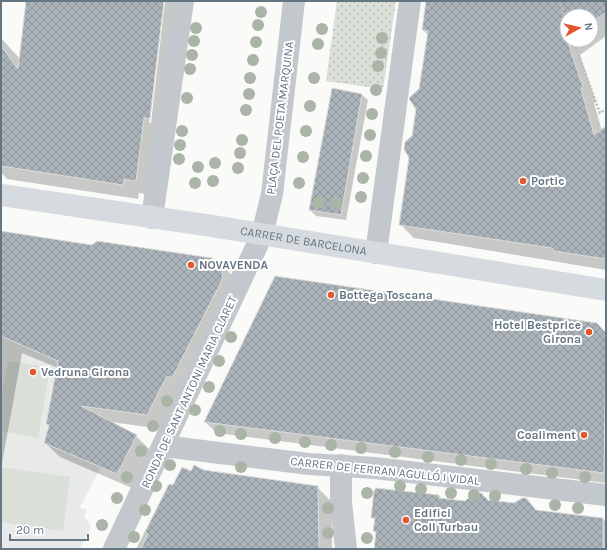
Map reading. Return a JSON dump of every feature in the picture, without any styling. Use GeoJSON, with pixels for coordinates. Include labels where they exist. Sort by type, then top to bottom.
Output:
{"type":"FeatureCollection","features":[{"type":"Feature","properties":{"kind":"main road","name":"CARRER DE BARCELONA"},"geometry":{"type":"LineString","coordinates":[[1,195],[606,290]]}},
{"type":"Feature","properties":{"kind":"street"},"geometry":{"type":"LineString","coordinates":[[152,218],[183,1]]}},
{"type":"Feature","properties":{"kind":"street","name":"PLAÇA DEL POETA MARQUINA"},"geometry":{"type":"LineString","coordinates":[[262,235],[272,194],[294,1]]}},
{"type":"Feature","properties":{"kind":"street"},"geometry":{"type":"LineString","coordinates":[[376,253],[410,1]]}},
{"type":"Feature","properties":{"kind":"street","name":"RONDA DE SANT ANTONI MARIA CLARET"},"geometry":{"type":"LineString","coordinates":[[114,549],[262,235]]}},
{"type":"Feature","properties":{"kind":"street","name":"CARRER DE FERRAN AGULLÓ I VIDAL"},"geometry":{"type":"LineString","coordinates":[[163,446],[309,464],[375,468],[606,495]]}},
{"type":"Feature","properties":{"kind":"street"},"geometry":{"type":"LineString","coordinates":[[341,465],[341,502],[346,549]]}},
{"type":"Feature","properties":{"kind":"path"},"geometry":{"type":"LineString","coordinates":[[576,48],[600,113],[606,109]]}},
{"type":"Feature","properties":{"kind":"shaded area"},"geometry":{"type":"Polygon","coordinates":[[[337,1],[396,1],[383,89],[326,81],[337,1]]]}},
{"type":"Feature","properties":{"kind":"shaded area","name":"Vedruna Girona"},"geometry":{"type":"Polygon","coordinates":[[[1,231],[90,245],[46,424],[49,425],[44,443],[101,467],[80,507],[87,510],[84,516],[91,526],[80,549],[1,549],[1,231]]]}},
{"type":"Feature","properties":{"kind":"shaded area"},"geometry":{"type":"Polygon","coordinates":[[[8,361],[50,368],[38,438],[1,431],[1,400],[8,361]]]}},
{"type":"Feature","properties":{"kind":"shaded area"},"geometry":{"type":"Polygon","coordinates":[[[1,467],[70,477],[63,531],[1,522],[1,467]]]}},
{"type":"Feature","properties":{"kind":"building"},"geometry":{"type":"Polygon","coordinates":[[[26,1],[164,1],[150,118],[144,118],[136,181],[124,179],[123,185],[1,166],[1,46],[18,69],[26,1]]]}},
{"type":"Feature","properties":{"kind":"building"},"geometry":{"type":"Polygon","coordinates":[[[426,1],[606,1],[606,12],[599,17],[599,8],[559,8],[559,48],[570,48],[583,87],[581,89],[594,135],[606,126],[606,259],[554,251],[552,248],[399,225],[409,158],[404,149],[405,142],[412,136],[416,109],[409,99],[419,89],[428,31],[422,30],[426,1]]]}},
{"type":"Feature","properties":{"kind":"building"},"geometry":{"type":"Polygon","coordinates":[[[332,88],[362,94],[341,215],[309,210],[332,88]]]}},
{"type":"Feature","properties":{"kind":"building"},"geometry":{"type":"Polygon","coordinates":[[[1,231],[92,245],[97,241],[212,258],[223,266],[222,280],[172,378],[167,376],[147,415],[81,406],[137,435],[117,474],[44,443],[49,425],[46,424],[58,361],[1,336],[1,231]]]}},
{"type":"Feature","properties":{"kind":"building"},"geometry":{"type":"Polygon","coordinates":[[[275,276],[597,323],[606,333],[604,473],[204,422],[275,276]]]}},
{"type":"Feature","properties":{"kind":"building"},"geometry":{"type":"Polygon","coordinates":[[[194,465],[204,470],[318,486],[319,549],[141,549],[148,534],[145,532],[169,484],[173,485],[182,467],[191,471],[194,465]]]}},
{"type":"Feature","properties":{"kind":"building"},"geometry":{"type":"Polygon","coordinates":[[[376,488],[439,495],[439,498],[465,501],[476,492],[481,493],[488,500],[514,503],[522,498],[526,498],[536,510],[603,518],[603,549],[374,549],[376,532],[373,531],[375,518],[371,518],[374,490],[376,488]]]}},
{"type":"Feature","properties":{"kind":"place","name":"Portic"},"geometry":{"type":"Point","coordinates":[523,181]}},
{"type":"Feature","properties":{"kind":"place","name":"NOVAVENDA"},"geometry":{"type":"Point","coordinates":[191,265]}},
{"type":"Feature","properties":{"kind":"place","name":"Bottega Toscana"},"geometry":{"type":"Point","coordinates":[331,295]}},
{"type":"Feature","properties":{"kind":"place","name":"Hotel Bestprice Girona"},"geometry":{"type":"Point","coordinates":[589,332]}},
{"type":"Feature","properties":{"kind":"place","name":"Vedruna Girona"},"geometry":{"type":"Point","coordinates":[33,372]}},
{"type":"Feature","properties":{"kind":"place","name":"Coaliment"},"geometry":{"type":"Point","coordinates":[584,435]}},
{"type":"Feature","properties":{"kind":"place","name":"Edifici Coll Turbau"},"geometry":{"type":"Point","coordinates":[406,520]}}]}
